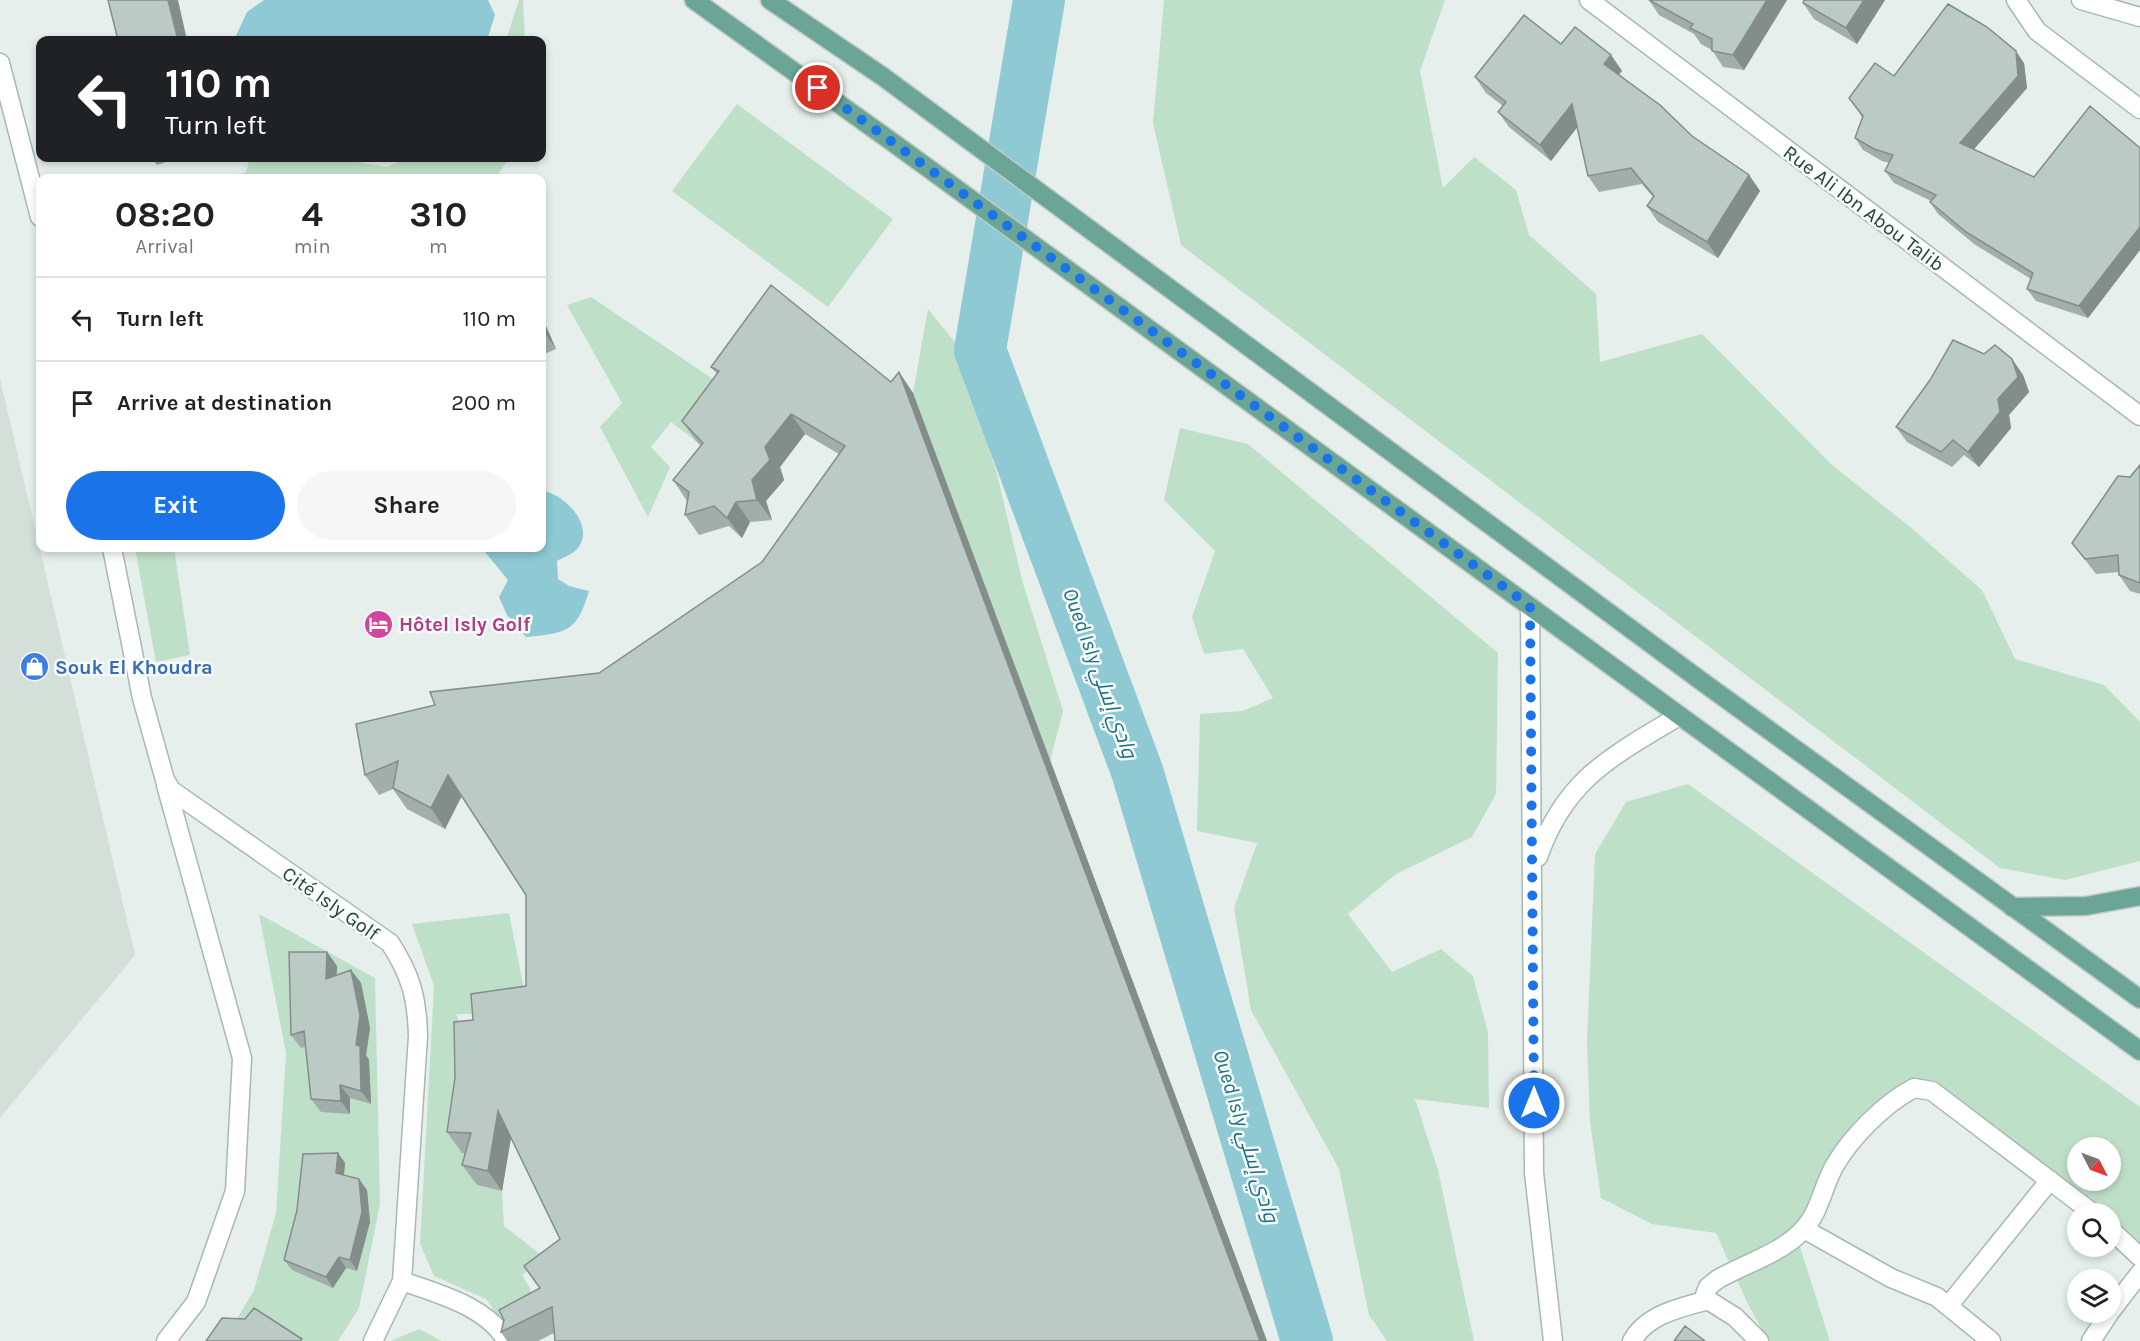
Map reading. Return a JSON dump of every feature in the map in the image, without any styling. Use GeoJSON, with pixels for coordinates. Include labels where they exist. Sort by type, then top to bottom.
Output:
{"type":"FeatureCollection","features":[{"type":"Feature","properties":{"kind":"main road"},"geometry":{"type":"LineString","coordinates":[[694,0],[2140,1051]]}},
{"type":"Feature","properties":{"kind":"main road"},"geometry":{"type":"LineString","coordinates":[[770,0],[920,103],[2140,999]]}},
{"type":"Feature","properties":{"kind":"main road"},"geometry":{"type":"LineString","coordinates":[[2012,907],[2086,906],[2140,896]]}},
{"type":"Feature","properties":{"kind":"street","name":"Rue Ali Ibn Abou Talib"},"geometry":{"type":"LineString","coordinates":[[1589,0],[1614,9],[2140,416]]}},
{"type":"Feature","properties":{"kind":"street"},"geometry":{"type":"LineString","coordinates":[[2016,0],[2037,31],[2140,109]]}},
{"type":"Feature","properties":{"kind":"street"},"geometry":{"type":"LineString","coordinates":[[2082,0],[2140,17]]}},
{"type":"Feature","properties":{"kind":"street"},"geometry":{"type":"LineString","coordinates":[[0,63],[36,202]]}},
{"type":"Feature","properties":{"kind":"street","name":"Cité Isly Golf"},"geometry":{"type":"LineString","coordinates":[[113,552],[142,698],[165,780],[183,800],[390,944],[410,977],[417,1008],[418,1036],[402,1281],[373,1341]]}},
{"type":"Feature","properties":{"kind":"street"},"geometry":{"type":"LineString","coordinates":[[1530,606],[1534,1173],[1552,1341]]}},
{"type":"Feature","properties":{"kind":"street"},"geometry":{"type":"LineString","coordinates":[[1533,870],[1548,827],[1568,796],[1595,770],[1679,716]]}},
{"type":"Feature","properties":{"kind":"street"},"geometry":{"type":"LineString","coordinates":[[165,780],[242,1058],[235,1191],[196,1302],[166,1341]]}},
{"type":"Feature","properties":{"kind":"street"},"geometry":{"type":"LineString","coordinates":[[1759,1341],[1735,1317],[1708,1300],[1705,1295],[1708,1287],[1718,1279],[1792,1240],[1804,1229],[1814,1215],[1834,1167],[1845,1150],[1900,1095],[1914,1088],[1932,1091],[2080,1203]]}},
{"type":"Feature","properties":{"kind":"street"},"geometry":{"type":"LineString","coordinates":[[1949,1305],[2050,1180]]}},
{"type":"Feature","properties":{"kind":"street"},"geometry":{"type":"LineString","coordinates":[[1804,1229],[1855,1260],[1949,1305],[1991,1341]]}},
{"type":"Feature","properties":{"kind":"street"},"geometry":{"type":"LineString","coordinates":[[2121,1239],[2140,1257]]}},
{"type":"Feature","properties":{"kind":"street"},"geometry":{"type":"LineString","coordinates":[[2121,1298],[2140,1273]]}},
{"type":"Feature","properties":{"kind":"street"},"geometry":{"type":"LineString","coordinates":[[402,1281],[448,1297],[475,1311],[500,1330],[507,1341]]}},
{"type":"Feature","properties":{"kind":"street"},"geometry":{"type":"LineString","coordinates":[[1632,1341],[1646,1323],[1671,1311],[1708,1300]]}},
{"type":"Feature","properties":{"kind":"street"},"geometry":{"type":"LineString","coordinates":[[2091,1341],[2103,1323]]}},
{"type":"Feature","properties":{"kind":"shaded area","name":"Souk El Khoudra"},"geometry":{"type":"Polygon","coordinates":[[[0,379],[36,533],[36,552],[41,552],[135,955],[0,1118],[0,379]]]}},
{"type":"Feature","properties":{"kind":"green space"},"geometry":{"type":"Polygon","coordinates":[[[519,0],[523,0],[525,36],[507,36],[519,0]]]}},
{"type":"Feature","properties":{"kind":"green space"},"geometry":{"type":"Polygon","coordinates":[[[1164,0],[1445,0],[1420,71],[1443,188],[1474,157],[1516,190],[1529,235],[1596,294],[1600,362],[1702,334],[1832,465],[1909,526],[1982,590],[2015,659],[2104,685],[2140,722],[2140,861],[2065,880],[2000,868],[1181,245],[1153,123],[1164,0]]]}},
{"type":"Feature","properties":{"kind":"green space"},"geometry":{"type":"Polygon","coordinates":[[[737,104],[893,219],[828,307],[672,191],[737,104]]]}},
{"type":"Feature","properties":{"kind":"green space"},"geometry":{"type":"Polygon","coordinates":[[[249,162],[356,162],[387,167],[398,162],[506,162],[499,174],[239,174],[246,172],[249,162]]]}},
{"type":"Feature","properties":{"kind":"green space"},"geometry":{"type":"Polygon","coordinates":[[[591,297],[725,387],[696,441],[671,422],[651,447],[670,467],[648,517],[600,427],[622,403],[567,305],[591,297]]]}},
{"type":"Feature","properties":{"kind":"green space"},"geometry":{"type":"Polygon","coordinates":[[[928,309],[958,346],[997,474],[1022,580],[1063,711],[1050,761],[913,393],[928,309]]]}},
{"type":"Feature","properties":{"kind":"green space"},"geometry":{"type":"Polygon","coordinates":[[[1180,428],[1248,444],[1498,653],[1496,794],[1472,837],[1396,874],[1348,914],[1392,972],[1441,949],[1473,976],[1488,1033],[1489,1108],[1415,1099],[1438,1170],[1474,1341],[1387,1341],[1369,1315],[1339,1169],[1251,1010],[1234,908],[1257,843],[1197,831],[1200,714],[1243,711],[1273,698],[1243,649],[1204,654],[1192,617],[1215,551],[1164,500],[1180,428]]]}},
{"type":"Feature","properties":{"kind":"green space"},"geometry":{"type":"Polygon","coordinates":[[[136,552],[175,552],[190,655],[156,662],[136,552]]]}},
{"type":"Feature","properties":{"kind":"green space"},"geometry":{"type":"Polygon","coordinates":[[[1688,784],[2140,1107],[2140,1244],[2121,1228],[2121,1203],[2094,1203],[2083,1192],[2052,1192],[1946,1099],[1900,1089],[1831,1154],[1824,1191],[1796,1225],[1800,1247],[1830,1341],[1768,1341],[1747,1302],[1716,1233],[1652,1224],[1601,1198],[1590,1122],[1587,1042],[1595,854],[1626,802],[1688,784]]]}},
{"type":"Feature","properties":{"kind":"green space"},"geometry":{"type":"Polygon","coordinates":[[[509,913],[526,999],[486,1014],[456,1014],[468,1042],[462,1152],[485,1154],[477,1185],[502,1191],[504,1226],[545,1258],[522,1275],[531,1290],[517,1318],[538,1341],[515,1341],[486,1299],[434,1276],[420,1244],[434,986],[412,924],[509,913]]]}},
{"type":"Feature","properties":{"kind":"green space"},"geometry":{"type":"Polygon","coordinates":[[[259,914],[375,978],[380,1204],[359,1308],[338,1341],[224,1341],[254,1290],[276,1213],[286,1053],[259,914]]]}},
{"type":"Feature","properties":{"kind":"green space"},"geometry":{"type":"Polygon","coordinates":[[[419,1329],[442,1341],[392,1341],[393,1340],[419,1329]]]}},
{"type":"Feature","properties":{"kind":"water"},"geometry":{"type":"Polygon","coordinates":[[[264,0],[488,0],[495,15],[488,36],[236,36],[247,12],[264,0]]]}},
{"type":"Feature","properties":{"kind":"water"},"geometry":{"type":"Polygon","coordinates":[[[546,492],[559,497],[575,512],[583,531],[582,540],[577,549],[557,561],[558,579],[569,586],[589,591],[580,615],[575,623],[561,631],[526,637],[507,615],[499,597],[508,580],[485,552],[546,552],[546,492]]]}},
{"type":"Feature","properties":{"kind":"building"},"geometry":{"type":"Polygon","coordinates":[[[108,0],[168,0],[177,36],[117,36],[108,0]]]}},
{"type":"Feature","properties":{"kind":"building"},"geometry":{"type":"Polygon","coordinates":[[[1649,0],[1767,0],[1733,55],[1712,51],[1712,39],[1690,28],[1693,24],[1649,0]]]}},
{"type":"Feature","properties":{"kind":"building"},"geometry":{"type":"Polygon","coordinates":[[[1804,0],[1864,0],[1846,28],[1803,3],[1804,0]]]}},
{"type":"Feature","properties":{"kind":"building"},"geometry":{"type":"Polygon","coordinates":[[[1948,4],[1987,27],[2016,51],[2018,76],[1960,143],[2034,177],[2090,106],[2140,148],[2140,227],[2079,306],[2027,289],[2033,273],[1966,232],[1930,202],[1936,195],[1885,171],[1893,155],[1874,149],[1855,138],[1863,116],[1849,98],[1875,63],[1894,76],[1948,4]]]}},
{"type":"Feature","properties":{"kind":"building"},"geometry":{"type":"Polygon","coordinates":[[[1524,15],[1561,44],[1575,27],[1611,55],[1604,64],[1660,105],[1692,136],[1749,175],[1707,242],[1647,206],[1654,196],[1631,168],[1588,176],[1572,104],[1540,145],[1498,112],[1506,102],[1475,77],[1524,15]]]}},
{"type":"Feature","properties":{"kind":"building"},"geometry":{"type":"Polygon","coordinates":[[[771,285],[891,382],[899,372],[1260,1341],[555,1341],[552,1307],[501,1332],[504,1320],[499,1310],[540,1288],[524,1266],[560,1239],[498,1111],[488,1171],[462,1165],[471,1133],[447,1132],[455,1078],[454,1022],[473,1020],[471,994],[526,986],[526,895],[448,775],[431,808],[393,788],[398,761],[365,775],[356,724],[435,705],[430,692],[599,673],[762,562],[845,446],[791,414],[765,447],[770,460],[752,480],[757,500],[736,502],[727,518],[714,506],[685,515],[689,492],[673,480],[703,443],[682,421],[719,371],[711,367],[771,285]]]}},
{"type":"Feature","properties":{"kind":"building"},"geometry":{"type":"Polygon","coordinates":[[[1953,340],[1984,354],[1995,345],[2012,359],[2018,377],[1998,399],[2000,412],[1968,452],[1953,440],[1941,452],[1896,427],[1930,380],[1953,340]]]}},
{"type":"Feature","properties":{"kind":"building"},"geometry":{"type":"Polygon","coordinates":[[[2140,465],[2140,583],[2119,575],[2118,555],[2085,559],[2072,543],[2118,476],[2130,477],[2140,465]]]}},
{"type":"Feature","properties":{"kind":"building"},"geometry":{"type":"Polygon","coordinates":[[[289,952],[327,952],[326,979],[351,970],[360,1015],[356,1045],[360,1046],[361,1091],[340,1085],[341,1101],[311,1099],[304,1031],[291,1035],[289,952]]]}},
{"type":"Feature","properties":{"kind":"building"},"geometry":{"type":"Polygon","coordinates":[[[338,1153],[336,1173],[359,1179],[362,1212],[350,1260],[339,1257],[326,1277],[284,1260],[297,1210],[303,1154],[338,1153]]]}},
{"type":"Feature","properties":{"kind":"building"},"geometry":{"type":"Polygon","coordinates":[[[254,1308],[302,1339],[300,1341],[206,1341],[222,1318],[245,1319],[254,1308]]]}},
{"type":"Feature","properties":{"kind":"building"},"geometry":{"type":"Polygon","coordinates":[[[1685,1326],[1705,1341],[1674,1341],[1685,1326]]]}},
{"type":"Feature","properties":{"kind":"waterway","name":"Oued Isly وادي إسلي"},"geometry":{"type":"LineString","coordinates":[[1039,0],[980,350],[1137,771],[1307,1341]]}},
{"type":"Feature","properties":{"kind":"place","name":"Hôtel Isly Golf"},"geometry":{"type":"Point","coordinates":[378,624]}},
{"type":"Feature","properties":{"kind":"place","name":"Souk El Khoudra"},"geometry":{"type":"Point","coordinates":[34,667]}},
{"type":"Feature","properties":{"kind":"route"},"geometry":{"type":"LineString","coordinates":[[818,88],[1530,606],[1534,1103]]}}]}
